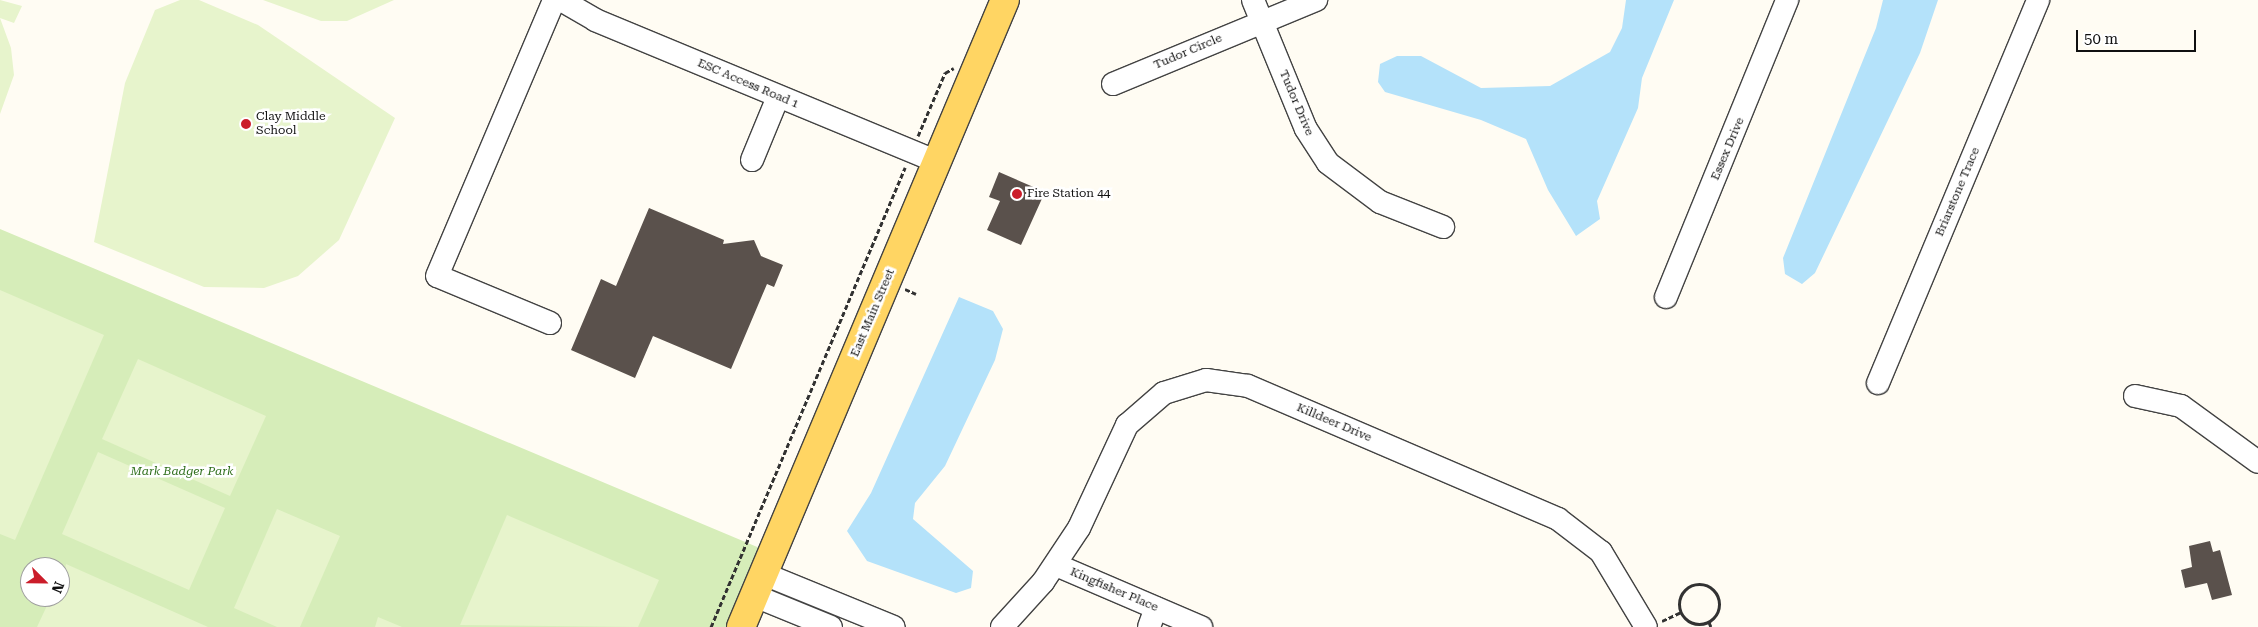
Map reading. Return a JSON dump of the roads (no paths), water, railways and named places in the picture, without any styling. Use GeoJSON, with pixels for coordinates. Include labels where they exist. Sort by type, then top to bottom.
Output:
{"type":"FeatureCollection","features":[{"type":"Feature","properties":{"kind":"main road","name":"East Main Street"},"geometry":{"type":"LineString","coordinates":[[742,627],[1005,0]]}},
{"type":"Feature","properties":{"kind":"street"},"geometry":{"type":"LineString","coordinates":[[550,323],[437,276],[554,0]]}},
{"type":"Feature","properties":{"kind":"street","name":"ESC Access Road 1"},"geometry":{"type":"LineString","coordinates":[[561,0],[595,20],[937,162]]}},
{"type":"Feature","properties":{"kind":"street","name":"Tudor Drive"},"geometry":{"type":"LineString","coordinates":[[1253,0],[1306,129],[1328,163],[1372,198],[1443,227]]}},
{"type":"Feature","properties":{"kind":"street","name":"Tudor Circle"},"geometry":{"type":"LineString","coordinates":[[1113,84],[1316,0]]}},
{"type":"Feature","properties":{"kind":"street","name":"Essex Drive"},"geometry":{"type":"LineString","coordinates":[[1666,297],[1787,0]]}},
{"type":"Feature","properties":{"kind":"street","name":"Briarstone Trace"},"geometry":{"type":"LineString","coordinates":[[1878,384],[2038,0]]}},
{"type":"Feature","properties":{"kind":"street"},"geometry":{"type":"LineString","coordinates":[[752,160],[778,97]]}},
{"type":"Feature","properties":{"kind":"street","name":"Killdeer Drive"},"geometry":{"type":"LineString","coordinates":[[1002,627],[1056,565],[1079,528],[1127,425],[1164,393],[1185,384],[1225,381],[1248,386],[1558,519],[1601,552],[1654,624]]}},
{"type":"Feature","properties":{"kind":"street"},"geometry":{"type":"LineString","coordinates":[[2135,396],[2181,406],[2258,462]]}},
{"type":"Feature","properties":{"kind":"street","name":"Kingfisher Place"},"geometry":{"type":"LineString","coordinates":[[1056,565],[1152,618],[1201,627]]}},
{"type":"Feature","properties":{"kind":"street"},"geometry":{"type":"LineString","coordinates":[[759,585],[831,627]]}},
{"type":"Feature","properties":{"kind":"street"},"geometry":{"type":"LineString","coordinates":[[759,585],[894,627]]}},
{"type":"Feature","properties":{"kind":"water"},"geometry":{"type":"Polygon","coordinates":[[[1626,0],[1674,0],[1642,78],[1638,108],[1597,201],[1600,219],[1576,236],[1548,190],[1526,139],[1481,120],[1385,92],[1378,82],[1380,64],[1397,56],[1421,56],[1481,88],[1550,86],[1610,52],[1622,28],[1626,0]]]}},
{"type":"Feature","properties":{"kind":"water"},"geometry":{"type":"Polygon","coordinates":[[[1883,0],[1938,0],[1920,53],[1815,273],[1802,284],[1785,274],[1783,258],[1876,28],[1883,0]]]}},
{"type":"Feature","properties":{"kind":"water"},"geometry":{"type":"Polygon","coordinates":[[[959,297],[993,311],[1003,329],[995,360],[945,466],[915,503],[913,519],[973,571],[971,588],[956,593],[867,561],[847,531],[871,493],[959,297]]]}},
{"type":"Feature","properties":{"kind":"place","name":"Clay Middle School"},"geometry":{"type":"Point","coordinates":[246,124]}},
{"type":"Feature","properties":{"kind":"place","name":"Fire Station 44"},"geometry":{"type":"Point","coordinates":[1017,194]}},
{"type":"Feature","properties":{"kind":"park label","name":"Mark Badger Park"},"geometry":{"type":"Point","coordinates":[182,472]}}]}
